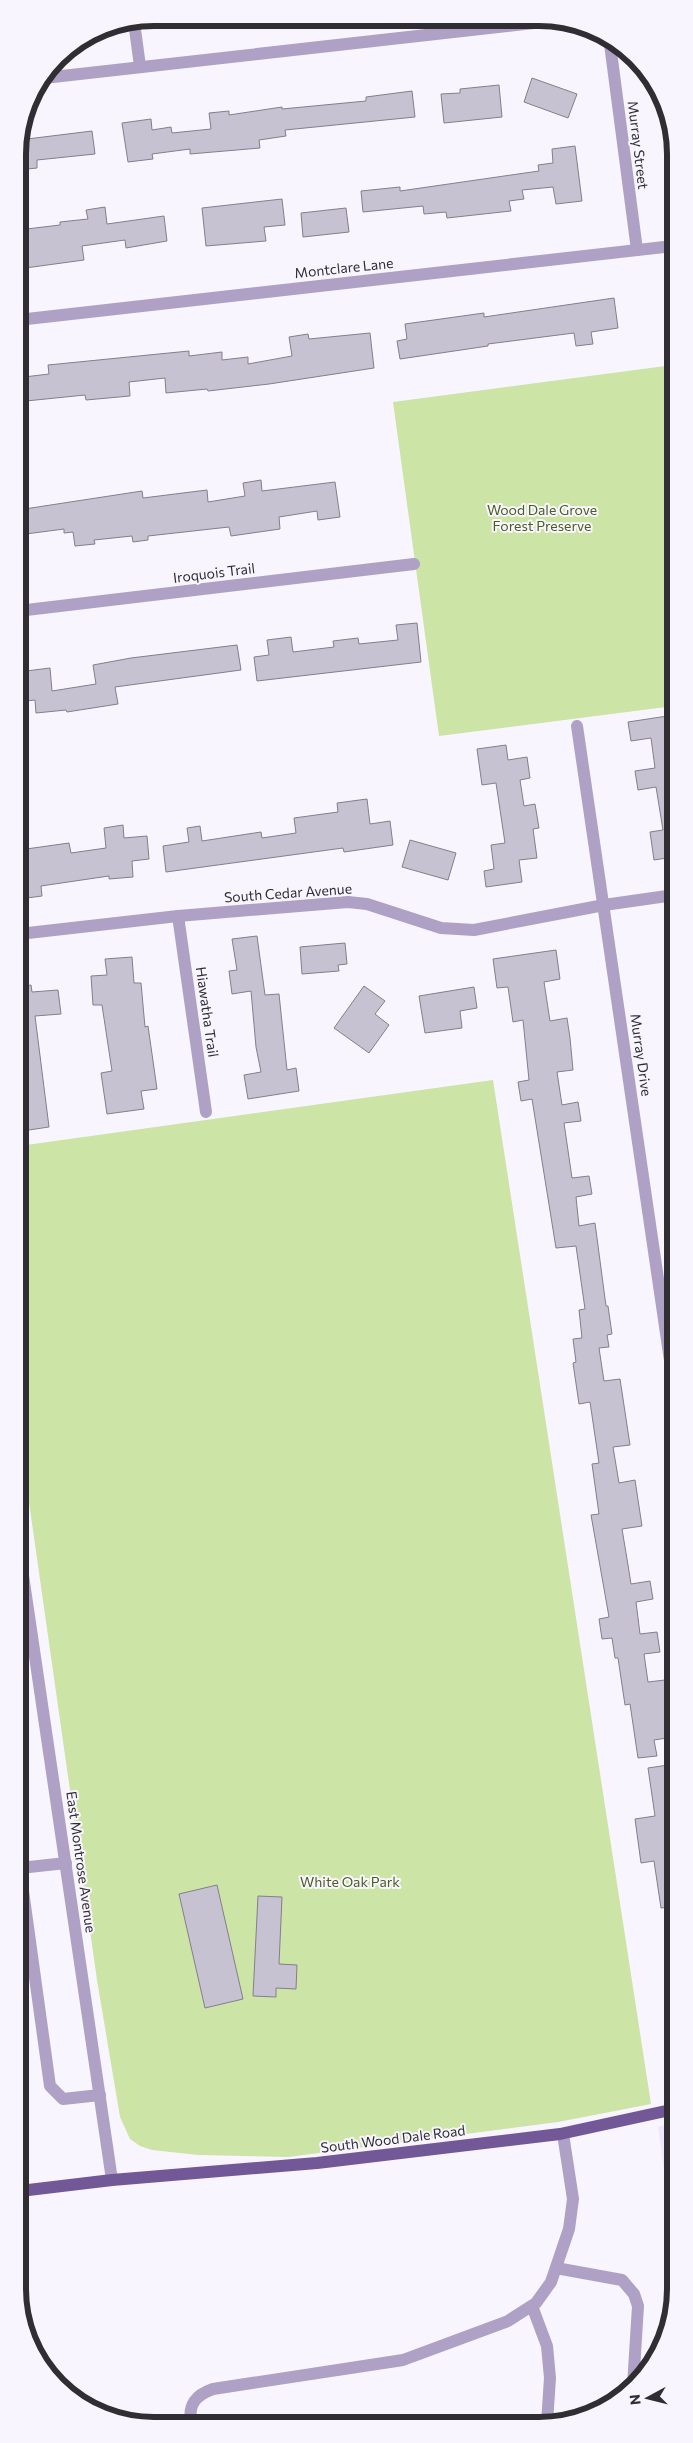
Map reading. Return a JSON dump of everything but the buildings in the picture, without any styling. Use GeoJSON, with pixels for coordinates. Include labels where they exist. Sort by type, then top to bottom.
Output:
{"type":"FeatureCollection","features":[{"type":"Feature","properties":{"kind":"main road","name":"South Wood Dale Road"},"geometry":{"type":"LineString","coordinates":[[26,2190],[112,2180],[317,2163],[563,2134],[666,2111]]}},
{"type":"Feature","properties":{"kind":"street"},"geometry":{"type":"LineString","coordinates":[[52,77],[503,26]]}},
{"type":"Feature","properties":{"kind":"street"},"geometry":{"type":"LineString","coordinates":[[135,28],[140,66]]}},
{"type":"Feature","properties":{"kind":"street","name":"Murray Street"},"geometry":{"type":"LineString","coordinates":[[611,48],[637,250]]}},
{"type":"Feature","properties":{"kind":"street","name":"Montclare Lane"},"geometry":{"type":"LineString","coordinates":[[27,319],[667,247]]}},
{"type":"Feature","properties":{"kind":"street","name":"Iroquois Trail"},"geometry":{"type":"LineString","coordinates":[[27,610],[414,564]]}},
{"type":"Feature","properties":{"kind":"street","name":"Murray Drive"},"geometry":{"type":"LineString","coordinates":[[577,726],[666,1336]]}},
{"type":"Feature","properties":{"kind":"street","name":"South Cedar Avenue"},"geometry":{"type":"LineString","coordinates":[[27,933],[178,916],[348,902],[367,904],[441,928],[474,930],[604,905],[667,896]]}},
{"type":"Feature","properties":{"kind":"street","name":"Hiawatha Trail"},"geometry":{"type":"LineString","coordinates":[[178,916],[206,1112]]}},
{"type":"Feature","properties":{"kind":"street","name":"East Montrose Avenue"},"geometry":{"type":"LineString","coordinates":[[26,1612],[66,1863],[112,2180]]}},
{"type":"Feature","properties":{"kind":"street"},"geometry":{"type":"LineString","coordinates":[[26,1868],[66,1863]]}},
{"type":"Feature","properties":{"kind":"street"},"geometry":{"type":"LineString","coordinates":[[26,1914],[50,2086],[63,2099],[100,2095]]}},
{"type":"Feature","properties":{"kind":"street"},"geometry":{"type":"LineString","coordinates":[[191,2417],[190,2407],[198,2394],[213,2389],[403,2360],[508,2321],[532,2306],[551,2282],[569,2229],[573,2199],[563,2134]]}},
{"type":"Feature","properties":{"kind":"street"},"geometry":{"type":"LineString","coordinates":[[556,2268],[622,2280],[634,2294],[638,2306],[634,2373]]}},
{"type":"Feature","properties":{"kind":"street"},"geometry":{"type":"LineString","coordinates":[[532,2306],[547,2346],[550,2378],[547,2416]]}},
{"type":"Feature","properties":{"kind":"shaded area"},"geometry":{"type":"Polygon","coordinates":[[[666,2125],[666,2184],[658,2127],[666,2125]]]}},
{"type":"Feature","properties":{"kind":"green space","name":"Wood Dale Grove Forest Preserve"},"geometry":{"type":"Polygon","coordinates":[[[667,366],[667,707],[439,736],[393,402],[667,366]]]}},
{"type":"Feature","properties":{"kind":"green space","name":"White Oak Park"},"geometry":{"type":"Polygon","coordinates":[[[493,1080],[651,2104],[558,2122],[288,2157],[198,2155],[152,2150],[140,2146],[130,2139],[120,2117],[97,1980],[26,1484],[27,1145],[493,1080]]]}}]}
